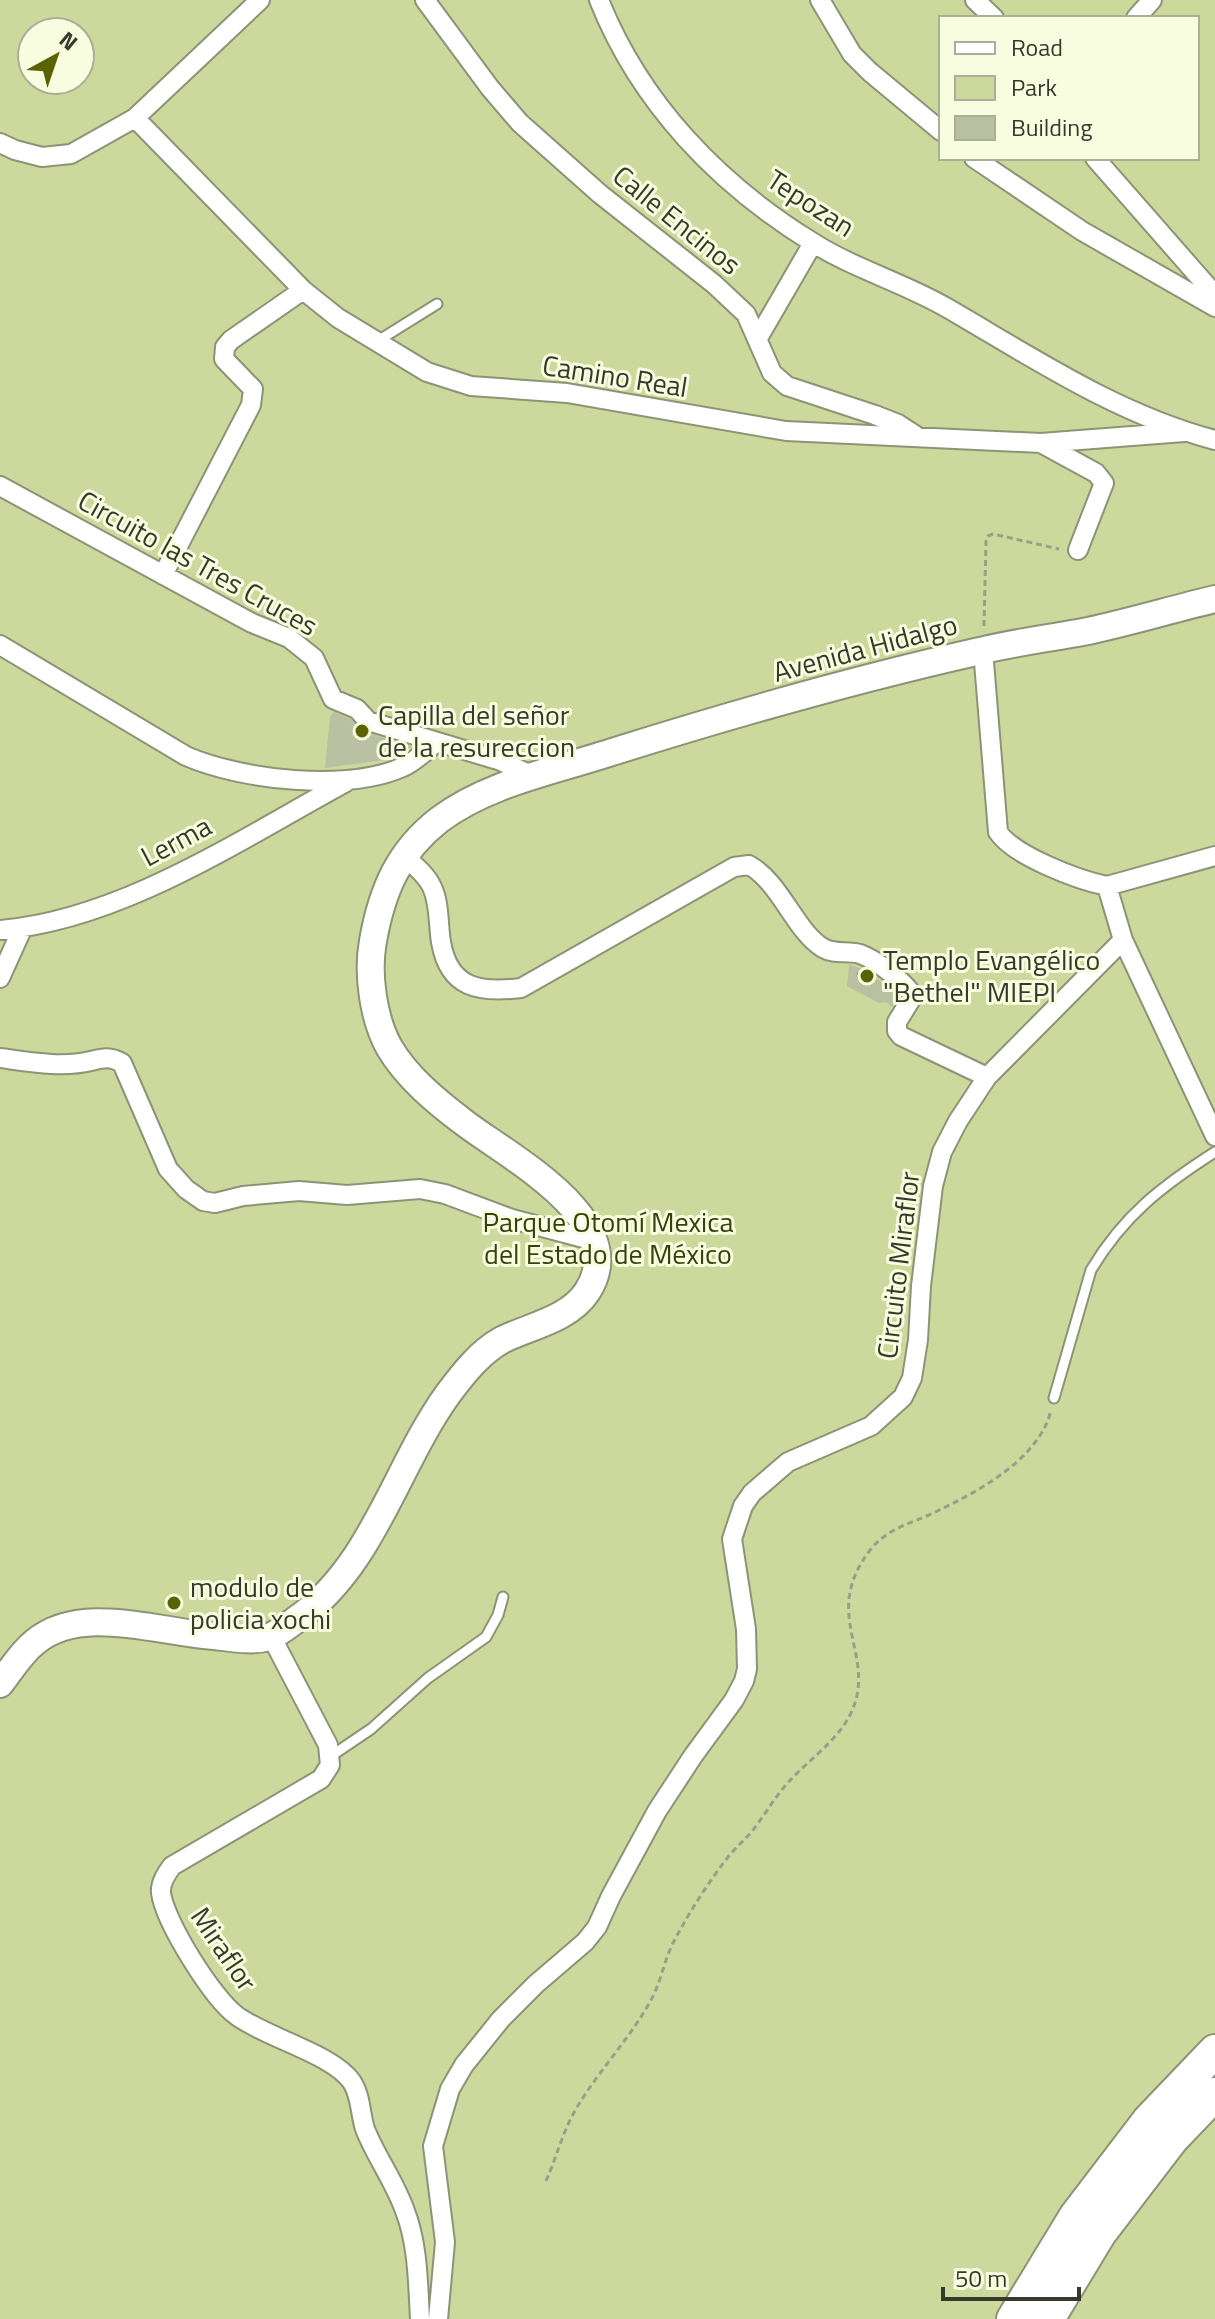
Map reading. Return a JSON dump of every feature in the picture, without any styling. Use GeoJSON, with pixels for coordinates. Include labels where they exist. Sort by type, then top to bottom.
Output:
{"type":"FeatureCollection","features":[{"type":"Feature","properties":{"kind":"highway"},"geometry":{"type":"LineString","coordinates":[[1013,2319],[1075,2217],[1149,2120],[1215,2051]]}},
{"type":"Feature","properties":{"kind":"highway"},"geometry":{"type":"LineString","coordinates":[[1048,2319],[1100,2233],[1172,2139],[1215,2094]]}},
{"type":"Feature","properties":{"kind":"main road","name":"Avenida Hidalgo"},"geometry":{"type":"LineString","coordinates":[[403,855],[415,840],[463,804],[509,784],[681,730],[983,650],[1089,630],[1215,599]]}},
{"type":"Feature","properties":{"kind":"main road"},"geometry":{"type":"LineString","coordinates":[[0,1684],[36,1641],[50,1631],[82,1622],[196,1635],[252,1639],[271,1636],[309,1610],[343,1574],[378,1520],[441,1404],[462,1376],[491,1348],[551,1319],[580,1301],[591,1287],[596,1270],[595,1241],[576,1209],[548,1184],[437,1101],[401,1064],[387,1044],[378,1019],[371,949],[379,913],[403,855]]}},
{"type":"Feature","properties":{"kind":"street"},"geometry":{"type":"LineString","coordinates":[[0,143],[42,157],[71,154],[135,118],[260,0]]}},
{"type":"Feature","properties":{"kind":"street","name":"Calle Encinos"},"geometry":{"type":"LineString","coordinates":[[425,0],[520,123],[600,194],[714,284],[746,314],[772,373],[787,386],[875,415],[898,424],[918,437]]}},
{"type":"Feature","properties":{"kind":"street","name":"Tepozan"},"geometry":{"type":"LineString","coordinates":[[599,0],[613,35],[657,107],[692,147],[739,190],[813,243],[945,306],[1103,398],[1184,432]]}},
{"type":"Feature","properties":{"kind":"street"},"geometry":{"type":"LineString","coordinates":[[820,0],[852,54],[939,129]]}},
{"type":"Feature","properties":{"kind":"street"},"geometry":{"type":"LineString","coordinates":[[975,0],[992,16]]}},
{"type":"Feature","properties":{"kind":"street"},"geometry":{"type":"LineString","coordinates":[[1138,16],[1152,0]]}},
{"type":"Feature","properties":{"kind":"street","name":"Camino Real"},"geometry":{"type":"LineString","coordinates":[[135,118],[303,290],[338,318],[427,372],[471,386],[567,393],[786,431],[1041,443],[1184,432]]}},
{"type":"Feature","properties":{"kind":"street"},"geometry":{"type":"LineString","coordinates":[[977,160],[1082,231],[1215,307]]}},
{"type":"Feature","properties":{"kind":"street"},"geometry":{"type":"LineString","coordinates":[[1097,160],[1215,295]]}},
{"type":"Feature","properties":{"kind":"street"},"geometry":{"type":"LineString","coordinates":[[758,338],[813,243]]}},
{"type":"Feature","properties":{"kind":"street"},"geometry":{"type":"LineString","coordinates":[[163,575],[251,405],[253,389],[224,359],[225,347],[303,290]]}},
{"type":"Feature","properties":{"kind":"street"},"geometry":{"type":"LineString","coordinates":[[1184,432],[1215,440]]}},
{"type":"Feature","properties":{"kind":"street"},"geometry":{"type":"LineString","coordinates":[[1041,443],[1096,473],[1104,483],[1078,550]]}},
{"type":"Feature","properties":{"kind":"street","name":"Circuito las Tres Cruces"},"geometry":{"type":"LineString","coordinates":[[0,486],[252,623],[289,638],[314,658],[333,699],[357,709],[368,721],[501,761],[535,777]]}},
{"type":"Feature","properties":{"kind":"street"},"geometry":{"type":"LineString","coordinates":[[0,645],[186,756],[210,766],[250,775],[346,782],[403,767],[437,742]]}},
{"type":"Feature","properties":{"kind":"street"},"geometry":{"type":"LineString","coordinates":[[983,650],[998,832],[1004,842],[1025,855],[1107,886],[1215,856]]}},
{"type":"Feature","properties":{"kind":"street","name":"Lerma"},"geometry":{"type":"LineString","coordinates":[[0,930],[96,909],[155,885],[346,782]]}},
{"type":"Feature","properties":{"kind":"street"},"geometry":{"type":"LineString","coordinates":[[403,855],[432,887],[441,944],[450,969],[461,981],[475,989],[503,990],[521,988],[734,867],[749,865],[764,876],[809,937],[822,948],[832,952],[859,953],[908,986],[913,996],[897,1022],[897,1031],[901,1036],[987,1077]]}},
{"type":"Feature","properties":{"kind":"street"},"geometry":{"type":"LineString","coordinates":[[1107,886],[1123,940],[1215,1136]]}},
{"type":"Feature","properties":{"kind":"street"},"geometry":{"type":"LineString","coordinates":[[0,978],[23,927]]}},
{"type":"Feature","properties":{"kind":"street","name":"Circuito Miraflor"},"geometry":{"type":"LineString","coordinates":[[438,2319],[445,2242],[433,2146],[450,2089],[464,2065],[501,2019],[585,1942],[597,1927],[657,1811],[744,1681],[747,1669],[746,1629],[732,1539],[747,1499],[788,1462],[871,1426],[903,1397],[914,1365],[933,1186],[942,1152],[958,1121],[987,1077],[1123,940]]}},
{"type":"Feature","properties":{"kind":"street"},"geometry":{"type":"LineString","coordinates":[[0,1058],[71,1064],[115,1058],[122,1063],[168,1169],[186,1189],[203,1201],[215,1203],[243,1196],[299,1191],[347,1195],[420,1189],[595,1241]]}},
{"type":"Feature","properties":{"kind":"street"},"geometry":{"type":"LineString","coordinates":[[271,1636],[331,1756]]}},
{"type":"Feature","properties":{"kind":"street","name":"Miraflor"},"geometry":{"type":"LineString","coordinates":[[331,1756],[330,1765],[321,1779],[172,1866],[161,1884],[161,1893],[168,1917],[215,1996],[235,2015],[275,2039],[338,2068],[351,2080],[357,2090],[365,2128],[406,2212],[418,2284],[420,2319]]}},
{"type":"Feature","properties":{"kind":"lane"},"geometry":{"type":"LineString","coordinates":[[376,342],[437,304]]}},
{"type":"Feature","properties":{"kind":"lane"},"geometry":{"type":"LineString","coordinates":[[1054,1398],[1091,1270],[1102,1251],[1131,1215],[1167,1183],[1215,1152]]}},
{"type":"Feature","properties":{"kind":"lane"},"geometry":{"type":"LineString","coordinates":[[331,1756],[371,1729],[428,1678],[486,1637],[498,1615],[503,1597]]}},
{"type":"Feature","properties":{"kind":"path"},"geometry":{"type":"LineString","coordinates":[[983,650],[988,536],[993,534],[1069,551],[1078,550]]}},
{"type":"Feature","properties":{"kind":"path"},"geometry":{"type":"LineString","coordinates":[[546,2181],[571,2117],[653,1996],[683,1925],[729,1856],[785,1786],[828,1744],[849,1717],[858,1697],[859,1679],[847,1616],[848,1596],[856,1570],[891,1530],[933,1513],[995,1479],[1032,1448],[1047,1426],[1054,1398]]}},
{"type":"Feature","properties":{"kind":"green space","name":"Parque Otomí Mexica del Estado de México"},"geometry":{"type":"Polygon","coordinates":[[[0,0],[1215,0],[1215,2319],[0,2319],[0,0]]]}},
{"type":"Feature","properties":{"kind":"building","name":"Capilla del señor de la resureccion"},"geometry":{"type":"Polygon","coordinates":[[[334,712],[350,719],[365,732],[412,747],[385,760],[325,768],[330,717],[334,712]]]}},
{"type":"Feature","properties":{"kind":"building","name":"Templo Evangélico \"Bethel\" MIEPI"},"geometry":{"type":"Polygon","coordinates":[[[849,964],[867,971],[899,997],[892,1007],[847,986],[849,964]]]}},
{"type":"Feature","properties":{"kind":"place","name":"Capilla del señor de la resureccion"},"geometry":{"type":"Point","coordinates":[362,731]}},
{"type":"Feature","properties":{"kind":"place","name":"Templo Evangélico \"Bethel\" MIEPI"},"geometry":{"type":"Point","coordinates":[867,976]}},
{"type":"Feature","properties":{"kind":"place","name":"modulo de policia xochi"},"geometry":{"type":"Point","coordinates":[174,1603]}}]}
